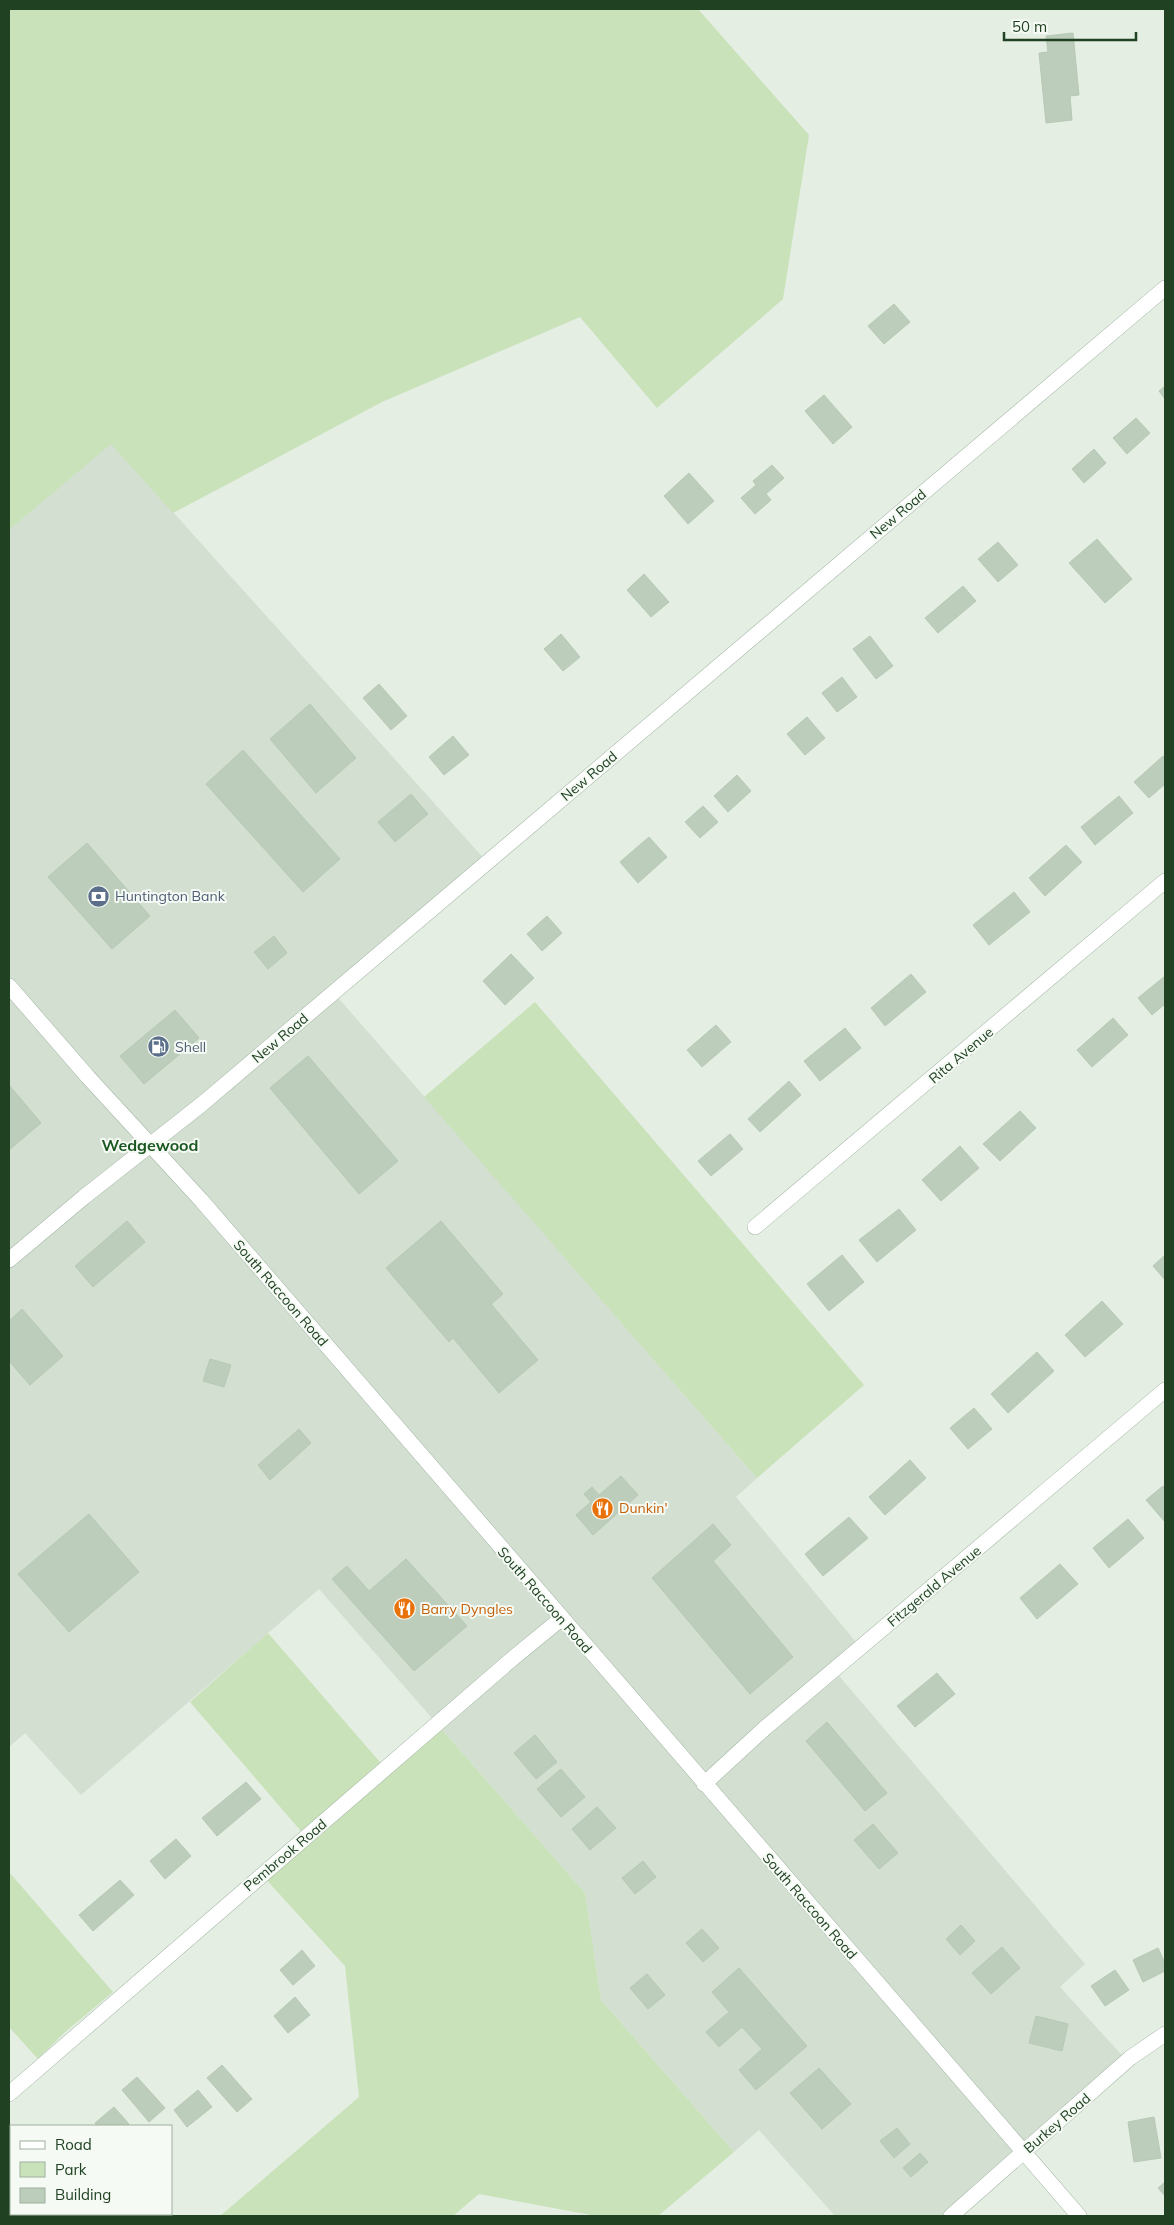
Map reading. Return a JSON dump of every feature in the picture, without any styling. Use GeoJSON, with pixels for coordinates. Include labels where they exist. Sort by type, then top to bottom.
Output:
{"type":"FeatureCollection","features":[{"type":"Feature","properties":{"kind":"street","name":"New Road"},"geometry":{"type":"LineString","coordinates":[[9,1260],[236,1076],[1165,288]]}},
{"type":"Feature","properties":{"kind":"street","name":"Rita Avenue"},"geometry":{"type":"LineString","coordinates":[[755,1227],[1165,881]]}},
{"type":"Feature","properties":{"kind":"street","name":"South Raccoon Road"},"geometry":{"type":"LineString","coordinates":[[9,986],[211,1212],[1078,2216]]}},
{"type":"Feature","properties":{"kind":"street","name":"Fitzgerald Avenue"},"geometry":{"type":"LineString","coordinates":[[704,1784],[765,1728],[1165,1390]]}},
{"type":"Feature","properties":{"kind":"street","name":"Pembrook Road"},"geometry":{"type":"LineString","coordinates":[[9,2094],[512,1659],[562,1618]]}},
{"type":"Feature","properties":{"kind":"street","name":"Burkey Road"},"geometry":{"type":"LineString","coordinates":[[951,2216],[1130,2058],[1165,2034]]}},
{"type":"Feature","properties":{"kind":"shaded area"},"geometry":{"type":"Polygon","coordinates":[[[111,443],[487,862],[334,993],[757,1478],[736,1497],[860,1647],[834,1670],[1085,1964],[1060,1987],[1127,2061],[951,2216],[835,2216],[759,2130],[734,2152],[601,2000],[585,1893],[319,1589],[81,1795],[25,1733],[9,1747],[9,530],[111,443]]]}},
{"type":"Feature","properties":{"kind":"green space"},"geometry":{"type":"Polygon","coordinates":[[[9,9],[698,9],[809,135],[783,299],[657,408],[580,317],[382,402],[173,513],[111,444],[9,530],[9,9]]]}},
{"type":"Feature","properties":{"kind":"green space"},"geometry":{"type":"Polygon","coordinates":[[[535,1002],[864,1385],[757,1478],[424,1097],[535,1002]]]}},
{"type":"Feature","properties":{"kind":"green space"},"geometry":{"type":"Polygon","coordinates":[[[268,1633],[386,1769],[437,1724],[585,1893],[601,2000],[734,2152],[658,2216],[596,2216],[479,2194],[453,2216],[220,2216],[359,2097],[345,1966],[262,1875],[306,1837],[190,1702],[268,1633]]]}},
{"type":"Feature","properties":{"kind":"green space"},"geometry":{"type":"Polygon","coordinates":[[[9,1872],[113,1992],[64,2033],[38,2059],[9,2027],[9,1872]]]}},
{"type":"Feature","properties":{"kind":"building"},"geometry":{"type":"Polygon","coordinates":[[[1073,33],[1079,95],[1070,96],[1072,120],[1046,123],[1039,53],[1048,52],[1046,36],[1073,33]]]}},
{"type":"Feature","properties":{"kind":"building"},"geometry":{"type":"Polygon","coordinates":[[[894,304],[910,322],[884,344],[868,326],[894,304]]]}},
{"type":"Feature","properties":{"kind":"building"},"geometry":{"type":"Polygon","coordinates":[[[1165,386],[1165,399],[1159,391],[1165,386]]]}},
{"type":"Feature","properties":{"kind":"building"},"geometry":{"type":"Polygon","coordinates":[[[824,395],[852,427],[833,444],[805,411],[824,395]]]}},
{"type":"Feature","properties":{"kind":"building"},"geometry":{"type":"Polygon","coordinates":[[[1136,418],[1150,433],[1127,454],[1113,438],[1136,418]]]}},
{"type":"Feature","properties":{"kind":"building"},"geometry":{"type":"Polygon","coordinates":[[[1094,449],[1106,463],[1084,483],[1072,469],[1094,449]]]}},
{"type":"Feature","properties":{"kind":"building"},"geometry":{"type":"Polygon","coordinates":[[[772,465],[784,478],[766,494],[771,500],[755,514],[741,498],[756,485],[753,481],[772,465]]]}},
{"type":"Feature","properties":{"kind":"building"},"geometry":{"type":"Polygon","coordinates":[[[689,473],[714,501],[688,524],[664,496],[689,473]]]}},
{"type":"Feature","properties":{"kind":"building"},"geometry":{"type":"Polygon","coordinates":[[[1097,539],[1132,579],[1105,603],[1069,563],[1097,539]]]}},
{"type":"Feature","properties":{"kind":"building"},"geometry":{"type":"Polygon","coordinates":[[[998,542],[1018,565],[998,582],[978,559],[998,542]]]}},
{"type":"Feature","properties":{"kind":"building"},"geometry":{"type":"Polygon","coordinates":[[[644,574],[669,602],[651,617],[627,590],[644,574]]]}},
{"type":"Feature","properties":{"kind":"building"},"geometry":{"type":"Polygon","coordinates":[[[963,586],[976,601],[938,633],[925,618],[963,586]]]}},
{"type":"Feature","properties":{"kind":"building"},"geometry":{"type":"Polygon","coordinates":[[[561,634],[580,657],[563,671],[544,649],[561,634]]]}},
{"type":"Feature","properties":{"kind":"building"},"geometry":{"type":"Polygon","coordinates":[[[870,636],[893,666],[876,679],[853,649],[870,636]]]}},
{"type":"Feature","properties":{"kind":"building"},"geometry":{"type":"Polygon","coordinates":[[[842,677],[857,697],[837,712],[822,693],[842,677]]]}},
{"type":"Feature","properties":{"kind":"building"},"geometry":{"type":"Polygon","coordinates":[[[379,684],[407,716],[391,730],[363,698],[379,684]]]}},
{"type":"Feature","properties":{"kind":"building"},"geometry":{"type":"Polygon","coordinates":[[[310,704],[356,758],[316,793],[270,739],[310,704]]]}},
{"type":"Feature","properties":{"kind":"building"},"geometry":{"type":"Polygon","coordinates":[[[807,717],[825,738],[805,755],[787,734],[807,717]]]}},
{"type":"Feature","properties":{"kind":"building"},"geometry":{"type":"Polygon","coordinates":[[[453,736],[469,755],[444,775],[429,757],[453,736]]]}},
{"type":"Feature","properties":{"kind":"building"},"geometry":{"type":"Polygon","coordinates":[[[243,750],[340,859],[303,892],[206,784],[243,750]]]}},
{"type":"Feature","properties":{"kind":"building"},"geometry":{"type":"Polygon","coordinates":[[[1163,756],[1165,758],[1165,784],[1149,798],[1134,782],[1163,756]]]}},
{"type":"Feature","properties":{"kind":"building"},"geometry":{"type":"Polygon","coordinates":[[[737,775],[751,791],[728,812],[714,796],[737,775]]]}},
{"type":"Feature","properties":{"kind":"building"},"geometry":{"type":"Polygon","coordinates":[[[411,794],[428,814],[395,842],[378,822],[411,794]]]}},
{"type":"Feature","properties":{"kind":"building"},"geometry":{"type":"Polygon","coordinates":[[[1119,796],[1133,813],[1095,845],[1081,827],[1119,796]]]}},
{"type":"Feature","properties":{"kind":"building"},"geometry":{"type":"Polygon","coordinates":[[[703,806],[718,822],[700,838],[685,822],[703,806]]]}},
{"type":"Feature","properties":{"kind":"building"},"geometry":{"type":"Polygon","coordinates":[[[649,837],[667,857],[638,883],[620,862],[649,837]]]}},
{"type":"Feature","properties":{"kind":"building","name":"Huntington Bank"},"geometry":{"type":"Polygon","coordinates":[[[87,843],[150,916],[112,949],[48,877],[87,843]]]}},
{"type":"Feature","properties":{"kind":"building"},"geometry":{"type":"Polygon","coordinates":[[[1066,845],[1082,862],[1045,896],[1029,878],[1066,845]]]}},
{"type":"Feature","properties":{"kind":"building"},"geometry":{"type":"Polygon","coordinates":[[[1014,892],[1030,912],[989,945],[973,925],[1014,892]]]}},
{"type":"Feature","properties":{"kind":"building"},"geometry":{"type":"Polygon","coordinates":[[[547,916],[562,933],[542,951],[527,934],[547,916]]]}},
{"type":"Feature","properties":{"kind":"building"},"geometry":{"type":"Polygon","coordinates":[[[274,936],[287,953],[268,969],[254,952],[274,936]]]}},
{"type":"Feature","properties":{"kind":"building"},"geometry":{"type":"Polygon","coordinates":[[[511,954],[534,978],[505,1005],[483,981],[511,954]]]}},
{"type":"Feature","properties":{"kind":"building"},"geometry":{"type":"Polygon","coordinates":[[[911,974],[926,992],[885,1026],[871,1008],[911,974]]]}},
{"type":"Feature","properties":{"kind":"building"},"geometry":{"type":"Polygon","coordinates":[[[1165,976],[1165,1004],[1152,1015],[1138,998],[1165,976]]]}},
{"type":"Feature","properties":{"kind":"building","name":"Shell"},"geometry":{"type":"Polygon","coordinates":[[[175,1010],[199,1038],[144,1084],[120,1056],[175,1010]]]}},
{"type":"Feature","properties":{"kind":"building"},"geometry":{"type":"Polygon","coordinates":[[[1113,1018],[1128,1035],[1092,1067],[1077,1050],[1113,1018]]]}},
{"type":"Feature","properties":{"kind":"building"},"geometry":{"type":"Polygon","coordinates":[[[716,1025],[731,1042],[702,1067],[687,1050],[716,1025]]]}},
{"type":"Feature","properties":{"kind":"building"},"geometry":{"type":"Polygon","coordinates":[[[845,1028],[861,1048],[820,1081],[804,1061],[845,1028]]]}},
{"type":"Feature","properties":{"kind":"building"},"geometry":{"type":"Polygon","coordinates":[[[308,1056],[398,1161],[359,1194],[270,1088],[308,1056]]]}},
{"type":"Feature","properties":{"kind":"building"},"geometry":{"type":"Polygon","coordinates":[[[789,1081],[801,1095],[760,1132],[748,1119],[789,1081]]]}},
{"type":"Feature","properties":{"kind":"building"},"geometry":{"type":"Polygon","coordinates":[[[9,1085],[41,1123],[9,1150],[9,1085]]]}},
{"type":"Feature","properties":{"kind":"building"},"geometry":{"type":"Polygon","coordinates":[[[1020,1111],[1036,1128],[1000,1161],[983,1144],[1020,1111]]]}},
{"type":"Feature","properties":{"kind":"building"},"geometry":{"type":"Polygon","coordinates":[[[730,1134],[743,1149],[711,1176],[698,1161],[730,1134]]]}},
{"type":"Feature","properties":{"kind":"building"},"geometry":{"type":"Polygon","coordinates":[[[960,1146],[979,1168],[941,1201],[922,1180],[960,1146]]]}},
{"type":"Feature","properties":{"kind":"building"},"geometry":{"type":"Polygon","coordinates":[[[899,1209],[916,1230],[877,1262],[859,1240],[899,1209]]]}},
{"type":"Feature","properties":{"kind":"building"},"geometry":{"type":"Polygon","coordinates":[[[127,1221],[145,1242],[93,1287],[75,1266],[127,1221]]]}},
{"type":"Feature","properties":{"kind":"building"},"geometry":{"type":"Polygon","coordinates":[[[441,1221],[503,1294],[491,1304],[538,1360],[499,1393],[453,1338],[449,1342],[386,1268],[441,1221]]]}},
{"type":"Feature","properties":{"kind":"building"},"geometry":{"type":"Polygon","coordinates":[[[842,1255],[864,1282],[829,1311],[807,1284],[842,1255]]]}},
{"type":"Feature","properties":{"kind":"building"},"geometry":{"type":"Polygon","coordinates":[[[1165,1255],[1165,1280],[1153,1266],[1165,1255]]]}},
{"type":"Feature","properties":{"kind":"building"},"geometry":{"type":"Polygon","coordinates":[[[1102,1301],[1123,1324],[1085,1357],[1065,1335],[1102,1301]]]}},
{"type":"Feature","properties":{"kind":"building"},"geometry":{"type":"Polygon","coordinates":[[[22,1309],[63,1356],[30,1385],[9,1361],[9,1321],[22,1309]]]}},
{"type":"Feature","properties":{"kind":"building"},"geometry":{"type":"Polygon","coordinates":[[[1037,1352],[1054,1371],[1008,1413],[991,1394],[1037,1352]]]}},
{"type":"Feature","properties":{"kind":"building"},"geometry":{"type":"Polygon","coordinates":[[[210,1359],[231,1365],[224,1387],[203,1381],[210,1359]]]}},
{"type":"Feature","properties":{"kind":"building"},"geometry":{"type":"Polygon","coordinates":[[[974,1408],[992,1429],[968,1449],[950,1428],[974,1408]]]}},
{"type":"Feature","properties":{"kind":"building"},"geometry":{"type":"Polygon","coordinates":[[[299,1429],[311,1443],[270,1480],[258,1465],[299,1429]]]}},
{"type":"Feature","properties":{"kind":"building"},"geometry":{"type":"Polygon","coordinates":[[[910,1460],[926,1478],[885,1515],[869,1497],[910,1460]]]}},
{"type":"Feature","properties":{"kind":"building","name":"Dunkin'"},"geometry":{"type":"Polygon","coordinates":[[[621,1476],[638,1495],[593,1535],[576,1515],[591,1502],[584,1494],[592,1487],[599,1495],[621,1476]]]}},
{"type":"Feature","properties":{"kind":"building"},"geometry":{"type":"Polygon","coordinates":[[[1163,1486],[1165,1488],[1165,1522],[1146,1500],[1163,1486]]]}},
{"type":"Feature","properties":{"kind":"building"},"geometry":{"type":"Polygon","coordinates":[[[89,1514],[139,1572],[69,1632],[18,1574],[89,1514]]]}},
{"type":"Feature","properties":{"kind":"building"},"geometry":{"type":"Polygon","coordinates":[[[849,1517],[868,1538],[823,1576],[805,1554],[849,1517]]]}},
{"type":"Feature","properties":{"kind":"building"},"geometry":{"type":"Polygon","coordinates":[[[1128,1519],[1144,1538],[1109,1568],[1093,1548],[1128,1519]]]}},
{"type":"Feature","properties":{"kind":"building"},"geometry":{"type":"Polygon","coordinates":[[[713,1524],[731,1545],[713,1561],[793,1657],[750,1694],[652,1578],[713,1524]]]}},
{"type":"Feature","properties":{"kind":"building","name":"Barry Dyngles"},"geometry":{"type":"Polygon","coordinates":[[[406,1559],[467,1626],[414,1671],[332,1579],[347,1566],[369,1591],[406,1559]]]}},
{"type":"Feature","properties":{"kind":"building"},"geometry":{"type":"Polygon","coordinates":[[[1060,1564],[1078,1584],[1037,1619],[1020,1598],[1060,1564]]]}},
{"type":"Feature","properties":{"kind":"building"},"geometry":{"type":"Polygon","coordinates":[[[937,1673],[955,1694],[915,1727],[897,1706],[937,1673]]]}},
{"type":"Feature","properties":{"kind":"building"},"geometry":{"type":"Polygon","coordinates":[[[827,1722],[887,1793],[865,1811],[806,1741],[827,1722]]]}},
{"type":"Feature","properties":{"kind":"building"},"geometry":{"type":"Polygon","coordinates":[[[535,1735],[557,1762],[536,1779],[514,1753],[535,1735]]]}},
{"type":"Feature","properties":{"kind":"building"},"geometry":{"type":"Polygon","coordinates":[[[561,1769],[585,1797],[561,1817],[537,1789],[561,1769]]]}},
{"type":"Feature","properties":{"kind":"building"},"geometry":{"type":"Polygon","coordinates":[[[246,1782],[261,1799],[217,1836],[202,1818],[246,1782]]]}},
{"type":"Feature","properties":{"kind":"building"},"geometry":{"type":"Polygon","coordinates":[[[597,1807],[616,1828],[590,1850],[572,1829],[597,1807]]]}},
{"type":"Feature","properties":{"kind":"building"},"geometry":{"type":"Polygon","coordinates":[[[873,1824],[898,1853],[879,1869],[854,1840],[873,1824]]]}},
{"type":"Feature","properties":{"kind":"building"},"geometry":{"type":"Polygon","coordinates":[[[176,1839],[191,1856],[165,1879],[150,1861],[176,1839]]]}},
{"type":"Feature","properties":{"kind":"building"},"geometry":{"type":"Polygon","coordinates":[[[643,1861],[656,1877],[635,1894],[622,1878],[643,1861]]]}},
{"type":"Feature","properties":{"kind":"building"},"geometry":{"type":"Polygon","coordinates":[[[120,1880],[134,1895],[93,1931],[79,1915],[120,1880]]]}},
{"type":"Feature","properties":{"kind":"building"},"geometry":{"type":"Polygon","coordinates":[[[961,1925],[975,1941],[960,1955],[946,1939],[961,1925]]]}},
{"type":"Feature","properties":{"kind":"building"},"geometry":{"type":"Polygon","coordinates":[[[702,1929],[719,1948],[703,1962],[686,1943],[702,1929]]]}},
{"type":"Feature","properties":{"kind":"building"},"geometry":{"type":"Polygon","coordinates":[[[1002,1947],[1020,1968],[991,1994],[972,1973],[1002,1947]]]}},
{"type":"Feature","properties":{"kind":"building"},"geometry":{"type":"Polygon","coordinates":[[[1158,1948],[1165,1963],[1165,1971],[1143,1982],[1133,1960],[1158,1948]]]}},
{"type":"Feature","properties":{"kind":"building"},"geometry":{"type":"Polygon","coordinates":[[[302,1950],[315,1966],[293,1985],[280,1970],[302,1950]]]}},
{"type":"Feature","properties":{"kind":"building"},"geometry":{"type":"Polygon","coordinates":[[[739,1968],[807,2046],[756,2090],[739,2070],[762,2049],[742,2027],[719,2047],[706,2032],[729,2012],[712,1992],[739,1968]]]}},
{"type":"Feature","properties":{"kind":"building"},"geometry":{"type":"Polygon","coordinates":[[[1115,1970],[1129,1990],[1105,2006],[1091,1986],[1115,1970]]]}},
{"type":"Feature","properties":{"kind":"building"},"geometry":{"type":"Polygon","coordinates":[[[647,1974],[665,1995],[648,2009],[630,1988],[647,1974]]]}},
{"type":"Feature","properties":{"kind":"building"},"geometry":{"type":"Polygon","coordinates":[[[295,1997],[310,2015],[288,2033],[274,2016],[295,1997]]]}},
{"type":"Feature","properties":{"kind":"building"},"geometry":{"type":"Polygon","coordinates":[[[1036,2016],[1068,2024],[1062,2051],[1029,2043],[1036,2016]]]}},
{"type":"Feature","properties":{"kind":"building"},"geometry":{"type":"Polygon","coordinates":[[[222,2065],[252,2099],[237,2112],[207,2078],[222,2065]]]}},
{"type":"Feature","properties":{"kind":"building"},"geometry":{"type":"Polygon","coordinates":[[[819,2068],[851,2104],[822,2129],[790,2093],[819,2068]]]}},
{"type":"Feature","properties":{"kind":"building"},"geometry":{"type":"Polygon","coordinates":[[[137,2077],[165,2108],[149,2122],[122,2090],[137,2077]]]}},
{"type":"Feature","properties":{"kind":"building"},"geometry":{"type":"Polygon","coordinates":[[[198,2090],[212,2107],[187,2127],[174,2110],[198,2090]]]}},
{"type":"Feature","properties":{"kind":"building"},"geometry":{"type":"Polygon","coordinates":[[[114,2107],[129,2124],[96,2125],[95,2123],[114,2107]]]}},
{"type":"Feature","properties":{"kind":"building"},"geometry":{"type":"Polygon","coordinates":[[[1154,2117],[1161,2158],[1134,2162],[1128,2122],[1154,2117]]]}},
{"type":"Feature","properties":{"kind":"building"},"geometry":{"type":"Polygon","coordinates":[[[897,2128],[910,2144],[894,2158],[880,2141],[897,2128]]]}},
{"type":"Feature","properties":{"kind":"building"},"geometry":{"type":"Polygon","coordinates":[[[920,2153],[928,2162],[911,2177],[903,2168],[920,2153]]]}},
{"type":"Feature","properties":{"kind":"building"},"geometry":{"type":"Polygon","coordinates":[[[1165,2182],[1165,2196],[1158,2188],[1165,2182]]]}},
{"type":"Feature","properties":{"kind":"building"},"geometry":{"type":"Polygon","coordinates":[[[10,2187],[10,2210],[9,2209],[10,2187]]]}},
{"type":"Feature","properties":{"kind":"place","name":"Huntington Bank"},"geometry":{"type":"Point","coordinates":[99,896]}},
{"type":"Feature","properties":{"kind":"place","name":"Shell"},"geometry":{"type":"Point","coordinates":[159,1047]}},
{"type":"Feature","properties":{"kind":"place","name":"Dunkin'"},"geometry":{"type":"Point","coordinates":[603,1508]}},
{"type":"Feature","properties":{"kind":"place","name":"Barry Dyngles"},"geometry":{"type":"Point","coordinates":[405,1609]}},
{"type":"Feature","properties":{"kind":"district","name":"Wedgewood"},"geometry":{"type":"Point","coordinates":[150,1145]}}]}
